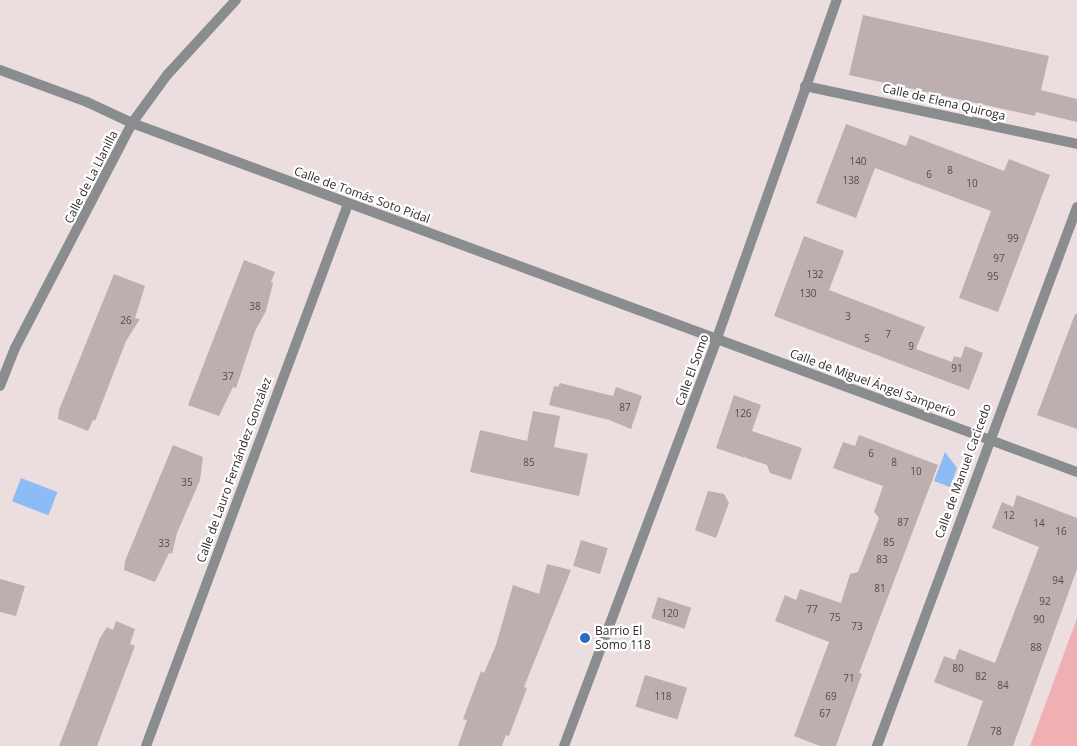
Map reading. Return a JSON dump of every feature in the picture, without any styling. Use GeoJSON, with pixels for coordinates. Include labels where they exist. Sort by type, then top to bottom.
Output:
{"type":"FeatureCollection","features":[{"type":"Feature","properties":{"kind":"street","name":"Calle de La Llanilla"},"geometry":{"type":"LineString","coordinates":[[0,386],[15,348],[132,123],[167,75],[236,0]]}},
{"type":"Feature","properties":{"kind":"street","name":"Calle El Somo"},"geometry":{"type":"LineString","coordinates":[[564,746],[717,338],[837,0]]}},
{"type":"Feature","properties":{"kind":"street","name":"Calle de Tomás Soto Pidal"},"geometry":{"type":"LineString","coordinates":[[0,70],[87,102],[132,123],[348,204],[717,338]]}},
{"type":"Feature","properties":{"kind":"street","name":"Calle de Elena Quiroga"},"geometry":{"type":"LineString","coordinates":[[805,86],[1077,144]]}},
{"type":"Feature","properties":{"kind":"street","name":"Calle de Lauro Fernández González"},"geometry":{"type":"LineString","coordinates":[[146,746],[348,204]]}},
{"type":"Feature","properties":{"kind":"street","name":"Calle de Manuel Cacicedo"},"geometry":{"type":"LineString","coordinates":[[877,746],[989,439],[1077,207]]}},
{"type":"Feature","properties":{"kind":"street","name":"Calle de Miguel Ángel Samperio"},"geometry":{"type":"LineString","coordinates":[[717,338],[1077,472]]}},
{"type":"Feature","properties":{"kind":"shaded area"},"geometry":{"type":"Polygon","coordinates":[[[1077,618],[1077,746],[1030,746],[1077,618]]]}},
{"type":"Feature","properties":{"kind":"water"},"geometry":{"type":"Polygon","coordinates":[[[945,452],[957,468],[950,487],[934,481],[945,452]]]}},
{"type":"Feature","properties":{"kind":"water"},"geometry":{"type":"Polygon","coordinates":[[[21,478],[57,492],[48,515],[12,501],[21,478]]]}},
{"type":"Feature","properties":{"kind":"building"},"geometry":{"type":"Polygon","coordinates":[[[863,15],[1049,56],[1041,90],[1077,99],[1077,122],[1036,112],[1035,116],[849,75],[863,15]]]}},
{"type":"Feature","properties":{"kind":"building"},"geometry":{"type":"Polygon","coordinates":[[[846,124],[906,146],[910,135],[1004,171],[1009,159],[1050,175],[998,312],[959,298],[991,211],[875,168],[856,218],[816,203],[846,124]]]}},
{"type":"Feature","properties":{"kind":"building"},"geometry":{"type":"Polygon","coordinates":[[[804,236],[844,251],[829,290],[925,327],[916,349],[952,362],[954,356],[961,358],[965,346],[983,353],[969,390],[774,316],[804,236]]]}},
{"type":"Feature","properties":{"kind":"building"},"geometry":{"type":"Polygon","coordinates":[[[244,260],[275,272],[271,282],[273,283],[266,311],[255,331],[236,388],[233,387],[219,416],[188,405],[244,260]]]}},
{"type":"Feature","properties":{"kind":"building"},"geometry":{"type":"Polygon","coordinates":[[[114,274],[145,286],[135,318],[140,319],[126,341],[95,421],[93,420],[88,431],[58,419],[59,410],[114,274]]]}},
{"type":"Feature","properties":{"kind":"building"},"geometry":{"type":"Polygon","coordinates":[[[1075,314],[1077,314],[1077,429],[1037,415],[1075,314]]]}},
{"type":"Feature","properties":{"kind":"building"},"geometry":{"type":"Polygon","coordinates":[[[560,383],[613,396],[616,387],[642,396],[631,429],[609,420],[549,405],[554,386],[558,387],[560,383]]]}},
{"type":"Feature","properties":{"kind":"building"},"geometry":{"type":"Polygon","coordinates":[[[734,395],[761,405],[752,431],[802,448],[791,480],[770,473],[767,465],[746,458],[746,454],[745,458],[716,448],[734,395]]]}},
{"type":"Feature","properties":{"kind":"building"},"geometry":{"type":"Polygon","coordinates":[[[533,411],[560,416],[554,447],[588,454],[579,496],[470,472],[480,430],[527,441],[533,411]]]}},
{"type":"Feature","properties":{"kind":"building"},"geometry":{"type":"Polygon","coordinates":[[[859,435],[938,465],[859,673],[862,674],[836,746],[820,746],[794,736],[829,642],[775,621],[785,595],[796,600],[800,589],[841,603],[850,574],[858,572],[879,518],[874,512],[883,486],[833,468],[843,442],[855,446],[859,435]]]}},
{"type":"Feature","properties":{"kind":"building"},"geometry":{"type":"Polygon","coordinates":[[[173,445],[203,457],[200,480],[177,533],[172,554],[169,553],[155,582],[124,570],[125,561],[173,445]]]}},
{"type":"Feature","properties":{"kind":"building"},"geometry":{"type":"Polygon","coordinates":[[[708,491],[724,494],[729,503],[716,538],[695,530],[708,491]]]}},
{"type":"Feature","properties":{"kind":"building"},"geometry":{"type":"Polygon","coordinates":[[[1017,495],[1077,518],[1077,569],[1013,746],[967,746],[983,701],[934,682],[944,656],[955,660],[959,649],[995,663],[1039,547],[992,528],[1002,502],[1013,507],[1017,495]]]}},
{"type":"Feature","properties":{"kind":"building"},"geometry":{"type":"Polygon","coordinates":[[[581,540],[608,548],[600,574],[573,566],[581,540]]]}},
{"type":"Feature","properties":{"kind":"building"},"geometry":{"type":"Polygon","coordinates":[[[547,564],[571,570],[524,687],[527,688],[509,736],[506,735],[502,746],[458,746],[467,720],[463,719],[481,671],[484,673],[496,645],[513,585],[539,594],[547,564]]]}},
{"type":"Feature","properties":{"kind":"building"},"geometry":{"type":"Polygon","coordinates":[[[0,579],[25,586],[16,616],[0,612],[0,579]]]}},
{"type":"Feature","properties":{"kind":"building"},"geometry":{"type":"Polygon","coordinates":[[[658,597],[691,608],[684,629],[651,618],[658,597]]]}},
{"type":"Feature","properties":{"kind":"building"},"geometry":{"type":"Polygon","coordinates":[[[116,621],[135,629],[130,644],[135,646],[97,746],[59,746],[100,638],[107,627],[113,630],[116,621]]]}},
{"type":"Feature","properties":{"kind":"building"},"geometry":{"type":"Polygon","coordinates":[[[645,675],[687,688],[677,719],[635,707],[645,675]]]}},
{"type":"Feature","properties":{"kind":"place","name":"Barrio El Somo 118"},"geometry":{"type":"Point","coordinates":[585,638]}}]}
